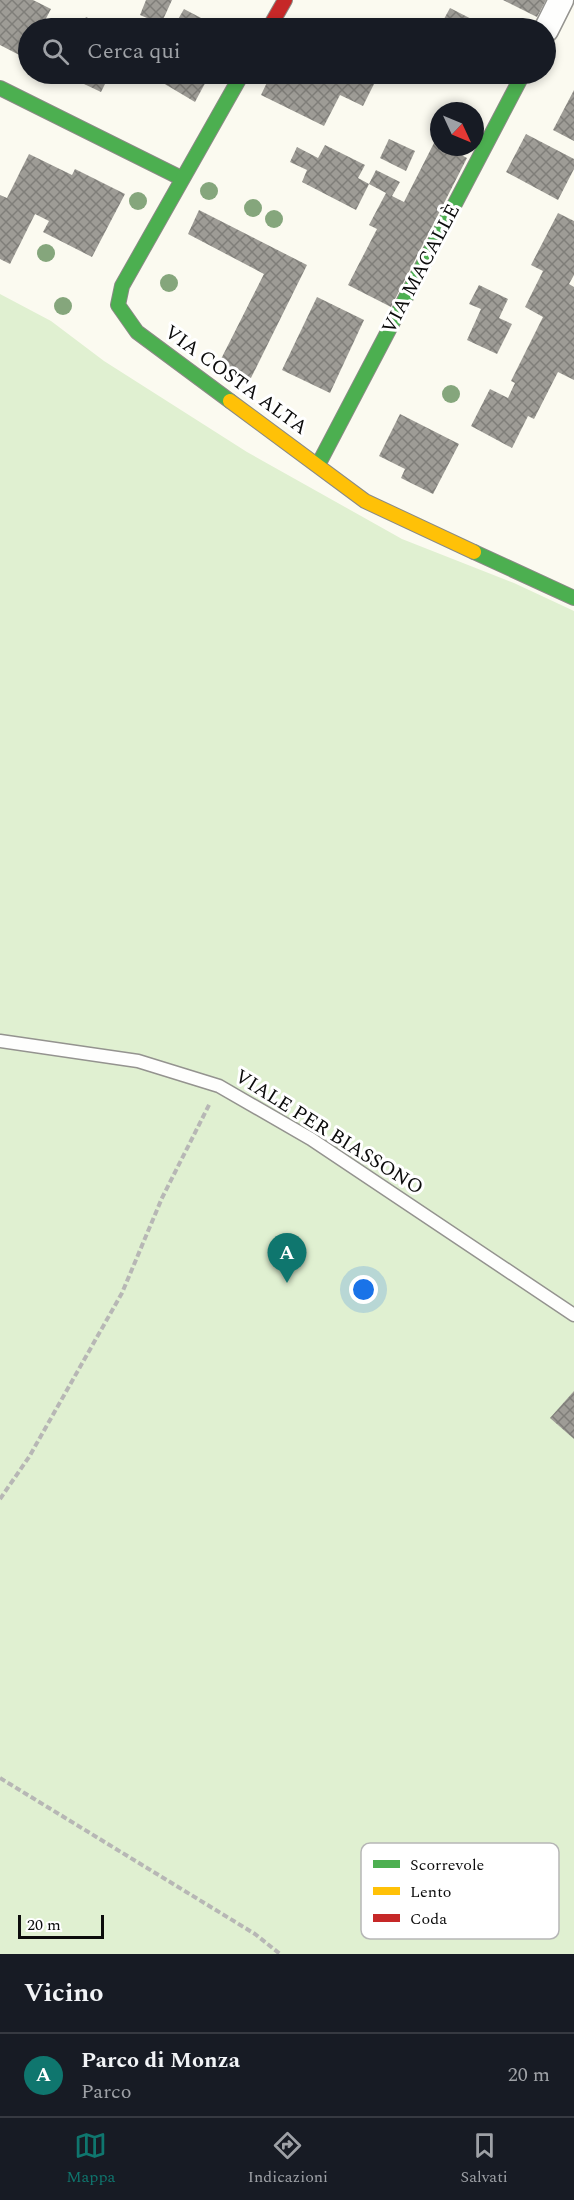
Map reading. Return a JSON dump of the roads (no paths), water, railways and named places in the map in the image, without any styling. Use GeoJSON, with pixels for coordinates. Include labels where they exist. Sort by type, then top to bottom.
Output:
{"type":"FeatureCollection","features":[{"type":"Feature","properties":{"kind":"street"},"geometry":{"type":"LineString","coordinates":[[274,18],[285,0]]}},
{"type":"Feature","properties":{"kind":"street"},"geometry":{"type":"LineString","coordinates":[[552,18],[561,0]]}},
{"type":"Feature","properties":{"kind":"street","name":"VIA COSTA ALTA"},"geometry":{"type":"LineString","coordinates":[[236,84],[122,286],[118,305],[137,332],[366,501],[574,598]]}},
{"type":"Feature","properties":{"kind":"street","name":"VIA MACALLÈ"},"geometry":{"type":"LineString","coordinates":[[318,465],[518,84]]}},
{"type":"Feature","properties":{"kind":"street"},"geometry":{"type":"LineString","coordinates":[[0,88],[181,178]]}},
{"type":"Feature","properties":{"kind":"lane","name":"VIALE PER BIASSONO"},"geometry":{"type":"LineString","coordinates":[[0,1041],[138,1061],[219,1086],[311,1139],[574,1315]]}},
{"type":"Feature","properties":{"kind":"place","name":"Parco di Monza"},"geometry":{"type":"Point","coordinates":[287,1283]}}]}
